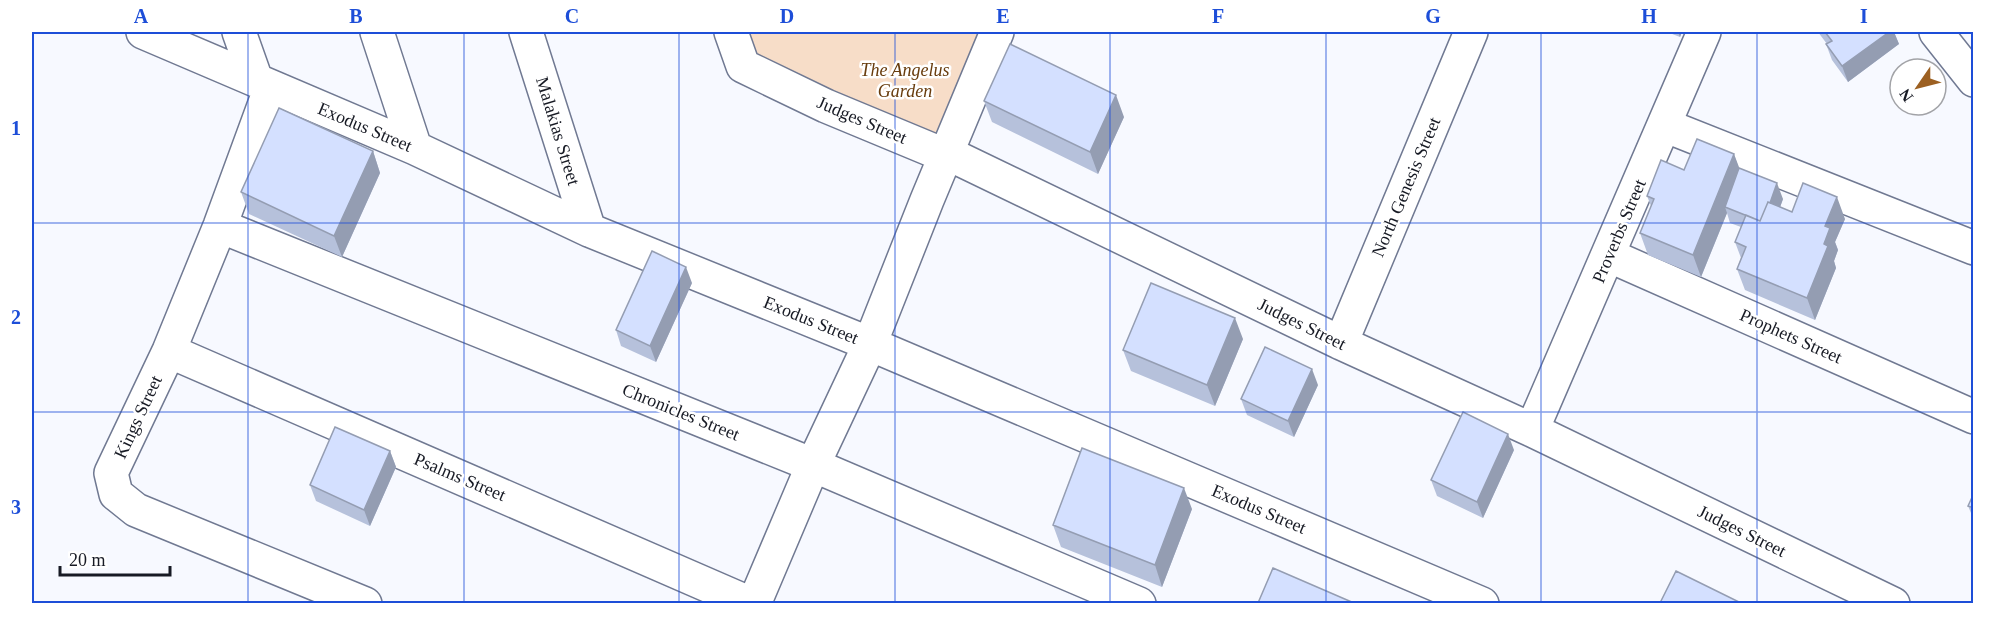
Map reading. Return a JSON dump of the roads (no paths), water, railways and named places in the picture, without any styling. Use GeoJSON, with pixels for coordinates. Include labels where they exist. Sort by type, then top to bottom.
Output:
{"type":"FeatureCollection","features":[{"type":"Feature","properties":{"kind":"street","name":"Exodus Street"},"geometry":{"type":"LineString","coordinates":[[143,32],[415,148],[589,230],[870,344],[1482,603]]}},
{"type":"Feature","properties":{"kind":"street"},"geometry":{"type":"LineString","coordinates":[[239,32],[263,83]]}},
{"type":"Feature","properties":{"kind":"street"},"geometry":{"type":"LineString","coordinates":[[377,32],[415,148]]}},
{"type":"Feature","properties":{"kind":"street","name":"Malakias Street"},"geometry":{"type":"LineString","coordinates":[[526,32],[589,230]]}},
{"type":"Feature","properties":{"kind":"street","name":"Judges Street"},"geometry":{"type":"LineString","coordinates":[[730,32],[742,66],[848,115],[932,150],[947,153],[1341,343],[1532,430],[1893,603]]}},
{"type":"Feature","properties":{"kind":"street"},"geometry":{"type":"LineString","coordinates":[[752,603],[870,344],[997,32]]}},
{"type":"Feature","properties":{"kind":"street","name":"North Genesis Street"},"geometry":{"type":"LineString","coordinates":[[1341,343],[1471,32]]}},
{"type":"Feature","properties":{"kind":"street","name":"Proverbs Street"},"geometry":{"type":"LineString","coordinates":[[1532,430],[1704,32]]}},
{"type":"Feature","properties":{"kind":"street"},"geometry":{"type":"LineString","coordinates":[[1936,32],[1974,80]]}},
{"type":"Feature","properties":{"kind":"street","name":"Kings Street"},"geometry":{"type":"LineString","coordinates":[[263,83],[220,226],[169,351],[111,473],[116,494],[136,510],[365,603]]}},
{"type":"Feature","properties":{"kind":"street"},"geometry":{"type":"LineString","coordinates":[[1664,125],[1974,248]]}},
{"type":"Feature","properties":{"kind":"street","name":"Chronicles Street"},"geometry":{"type":"LineString","coordinates":[[220,226],[813,465],[1139,603]]}},
{"type":"Feature","properties":{"kind":"street","name":"Prophets Street"},"geometry":{"type":"LineString","coordinates":[[1608,255],[1974,417]]}},
{"type":"Feature","properties":{"kind":"street","name":"Psalms Street"},"geometry":{"type":"LineString","coordinates":[[169,351],[752,603]]}},
{"type":"Feature","properties":{"kind":"park label","name":"The Angelus Garden"},"geometry":{"type":"Point","coordinates":[905,80]}}]}
